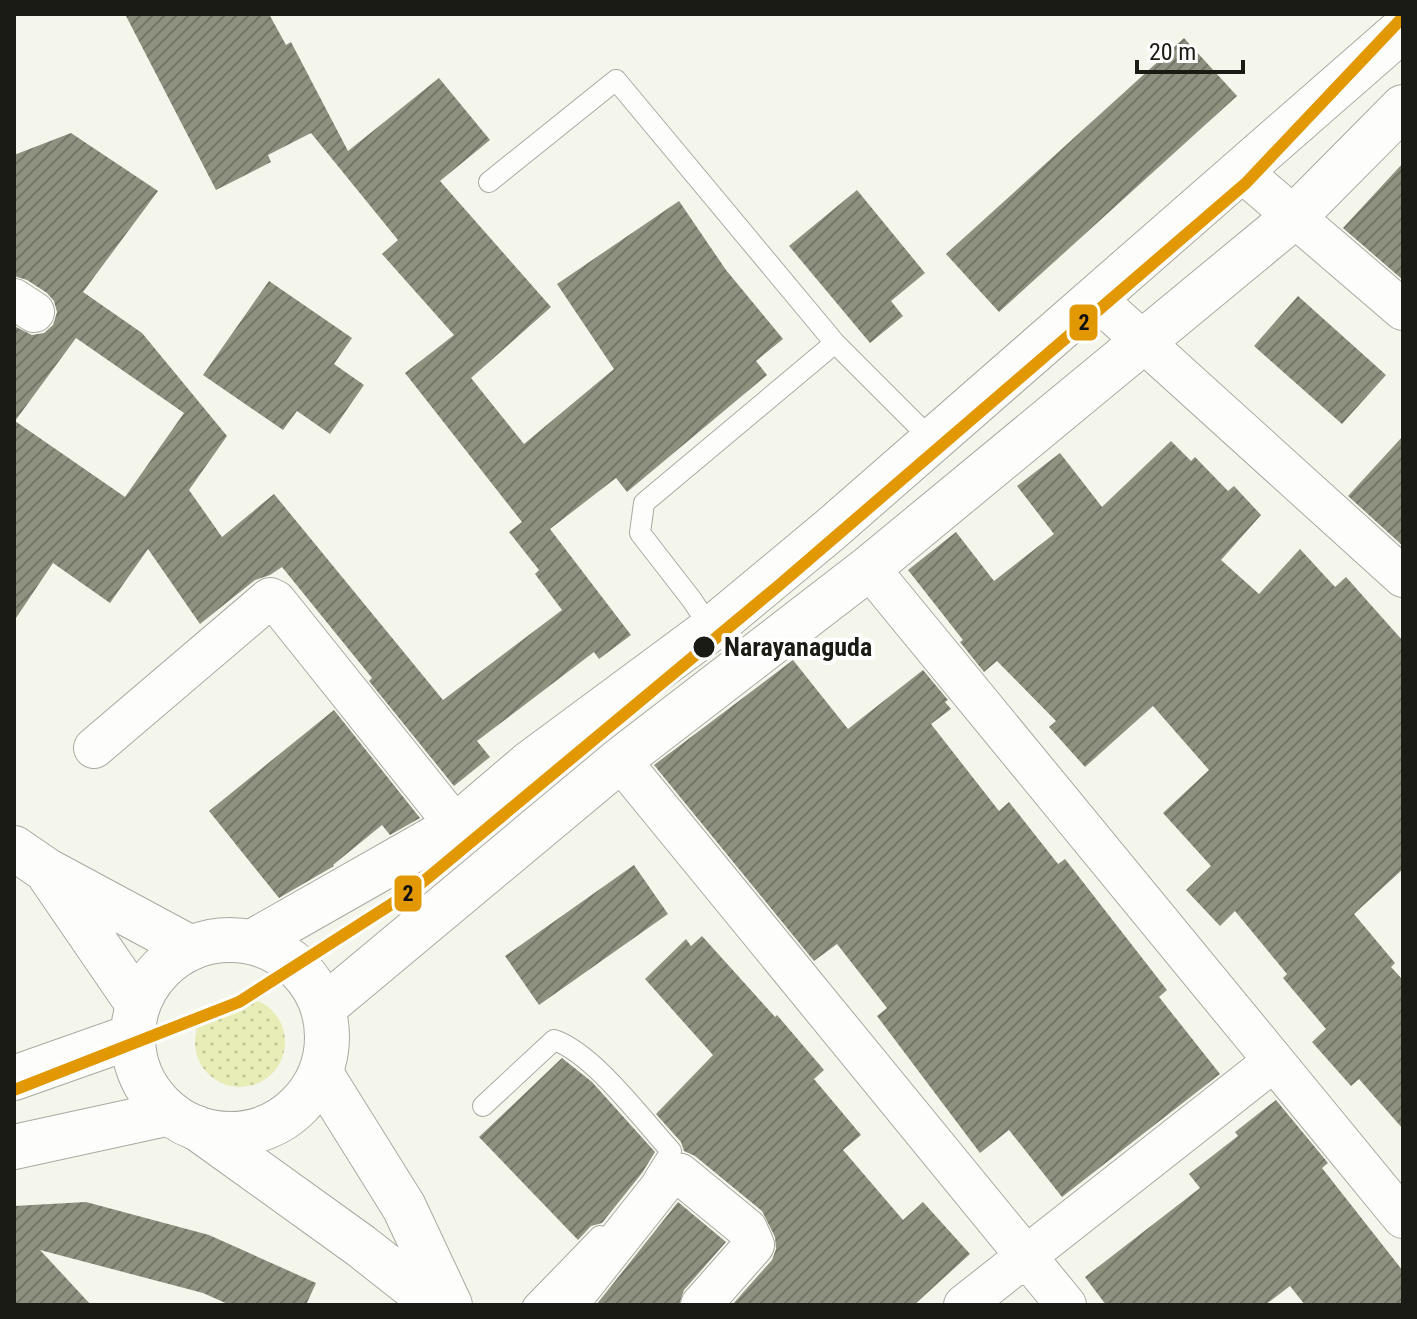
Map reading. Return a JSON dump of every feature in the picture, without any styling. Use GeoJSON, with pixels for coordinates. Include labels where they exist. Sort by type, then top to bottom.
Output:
{"type":"FeatureCollection","features":[{"type":"Feature","properties":{"kind":"main road"},"geometry":{"type":"LineString","coordinates":[[252,942],[456,826],[530,763],[711,629],[1241,171],[1394,25]]}},
{"type":"Feature","properties":{"kind":"main road"},"geometry":{"type":"LineString","coordinates":[[323,1008],[620,760],[869,568],[1294,217],[1403,107]]}},
{"type":"Feature","properties":{"kind":"main road"},"geometry":{"type":"LineString","coordinates":[[30,859],[191,948]]}},
{"type":"Feature","properties":{"kind":"main road"},"geometry":{"type":"LineString","coordinates":[[30,859],[135,1020],[138,1065],[150,1091],[184,1120],[350,1238],[436,1305]]}},
{"type":"Feature","properties":{"kind":"main road"},"geometry":{"type":"LineString","coordinates":[[14,1078],[135,1020],[160,969],[191,948],[221,940],[252,942],[283,955],[308,978],[323,1008],[328,1041],[321,1074],[305,1099],[283,1119],[256,1131],[226,1134],[184,1120],[14,1147]]}},
{"type":"Feature","properties":{"kind":"main road"},"geometry":{"type":"LineString","coordinates":[[321,1074],[404,1207],[450,1305]]}},
{"type":"Feature","properties":{"kind":"street"},"geometry":{"type":"LineString","coordinates":[[1241,171],[1403,310]]}},
{"type":"Feature","properties":{"kind":"street"},"geometry":{"type":"LineString","coordinates":[[1095,298],[1403,577]]}},
{"type":"Feature","properties":{"kind":"street"},"geometry":{"type":"LineString","coordinates":[[869,568],[1403,1218]]}},
{"type":"Feature","properties":{"kind":"street"},"geometry":{"type":"LineString","coordinates":[[94,748],[270,598],[276,601],[456,826]]}},
{"type":"Feature","properties":{"kind":"street"},"geometry":{"type":"LineString","coordinates":[[620,760],[1066,1305]]}},
{"type":"Feature","properties":{"kind":"street"},"geometry":{"type":"LineString","coordinates":[[964,1305],[1274,1061]]}},
{"type":"Feature","properties":{"kind":"street"},"geometry":{"type":"LineString","coordinates":[[567,1305],[667,1179],[680,1174],[747,1229],[754,1245],[701,1305]]}},
{"type":"Feature","properties":{"kind":"lane"},"geometry":{"type":"LineString","coordinates":[[489,182],[616,80],[835,343],[932,440]]}},
{"type":"Feature","properties":{"kind":"lane"},"geometry":{"type":"LineString","coordinates":[[711,629],[640,533],[644,503],[835,343]]}},
{"type":"Feature","properties":{"kind":"lane"},"geometry":{"type":"LineString","coordinates":[[483,1106],[554,1040],[568,1045],[589,1062],[671,1151],[650,1183],[533,1305]]}},
{"type":"Feature","properties":{"kind":"green space"},"geometry":{"type":"Polygon","coordinates":[[[231,997],[249,997],[265,1004],[278,1017],[285,1033],[285,1051],[278,1067],[265,1080],[249,1087],[231,1087],[215,1080],[202,1067],[195,1051],[195,1033],[202,1017],[215,1004],[231,997]]]}},
{"type":"Feature","properties":{"kind":"building"},"geometry":{"type":"Polygon","coordinates":[[[125,14],[269,14],[286,45],[291,42],[348,151],[439,78],[490,140],[440,181],[551,307],[471,378],[524,444],[614,369],[557,284],[679,201],[726,270],[783,339],[756,361],[767,375],[627,492],[616,478],[550,529],[631,635],[599,659],[594,652],[477,741],[490,757],[454,786],[282,567],[255,580],[200,624],[148,549],[110,603],[53,563],[14,621],[14,326],[32,335],[44,333],[53,325],[57,312],[54,301],[47,293],[14,276],[14,155],[71,133],[158,191],[83,292],[142,333],[227,436],[189,490],[222,537],[274,494],[443,700],[562,610],[535,574],[539,570],[509,532],[522,522],[405,373],[454,335],[382,254],[398,240],[311,133],[268,155],[271,162],[216,190],[125,14]],[[76,338],[15,421],[125,497],[184,413],[76,338]]]}},
{"type":"Feature","properties":{"kind":"building"},"geometry":{"type":"Polygon","coordinates":[[[1184,38],[1237,96],[999,312],[946,254],[1184,38]]]}},
{"type":"Feature","properties":{"kind":"building"},"geometry":{"type":"Polygon","coordinates":[[[1403,163],[1403,280],[1343,228],[1403,163]]]}},
{"type":"Feature","properties":{"kind":"building"},"geometry":{"type":"Polygon","coordinates":[[[857,190],[925,273],[891,301],[903,316],[870,343],[789,246],[857,190]]]}},
{"type":"Feature","properties":{"kind":"building"},"geometry":{"type":"Polygon","coordinates":[[[269,281],[352,338],[334,364],[364,385],[330,434],[297,411],[283,430],[203,375],[269,281]]]}},
{"type":"Feature","properties":{"kind":"building"},"geometry":{"type":"Polygon","coordinates":[[[1298,296],[1386,375],[1342,424],[1254,346],[1298,296]]]}},
{"type":"Feature","properties":{"kind":"building"},"geometry":{"type":"Polygon","coordinates":[[[1403,436],[1403,546],[1348,496],[1403,436]]]}},
{"type":"Feature","properties":{"kind":"building"},"geometry":{"type":"Polygon","coordinates":[[[1171,441],[1191,461],[1195,457],[1228,491],[1234,486],[1261,515],[1221,560],[1259,594],[1300,549],[1335,587],[1346,577],[1403,641],[1403,869],[1354,914],[1395,963],[1391,967],[1403,980],[1403,1129],[1359,1079],[1351,1086],[1312,1042],[1326,1029],[1283,978],[1287,974],[1235,911],[1220,926],[1186,890],[1211,866],[1163,813],[1209,770],[1153,706],[1085,767],[1049,727],[1056,721],[997,661],[984,672],[908,570],[956,532],[994,581],[1054,534],[1017,486],[1060,453],[1102,507],[1171,441]]]}},
{"type":"Feature","properties":{"kind":"building"},"geometry":{"type":"Polygon","coordinates":[[[793,660],[848,729],[923,670],[948,700],[945,702],[951,709],[931,724],[999,811],[1009,802],[1058,864],[1065,859],[1167,990],[1159,997],[1220,1074],[1062,1197],[1009,1130],[980,1153],[877,1016],[887,1008],[837,944],[814,961],[654,765],[793,660]]]}},
{"type":"Feature","properties":{"kind":"building"},"geometry":{"type":"Polygon","coordinates":[[[334,710],[420,818],[390,835],[382,825],[334,866],[279,898],[209,811],[334,710]]]}},
{"type":"Feature","properties":{"kind":"building"},"geometry":{"type":"Polygon","coordinates":[[[634,865],[668,914],[539,1005],[505,956],[634,865]]]}},
{"type":"Feature","properties":{"kind":"building"},"geometry":{"type":"Polygon","coordinates":[[[702,936],[824,1070],[814,1079],[861,1135],[843,1150],[903,1220],[923,1202],[970,1254],[914,1305],[732,1305],[772,1260],[776,1249],[775,1237],[762,1211],[695,1156],[684,1151],[681,1142],[656,1114],[713,1055],[645,979],[686,939],[691,946],[702,936]]]}},
{"type":"Feature","properties":{"kind":"building"},"geometry":{"type":"Polygon","coordinates":[[[562,1058],[592,1082],[655,1152],[602,1223],[591,1226],[578,1240],[479,1137],[562,1058]]]}},
{"type":"Feature","properties":{"kind":"building"},"geometry":{"type":"Polygon","coordinates":[[[1276,1100],[1328,1163],[1322,1168],[1403,1271],[1403,1305],[1305,1305],[1290,1286],[1265,1305],[1106,1305],[1085,1277],[1200,1188],[1189,1174],[1238,1136],[1235,1132],[1276,1100]]]}},
{"type":"Feature","properties":{"kind":"building"},"geometry":{"type":"Polygon","coordinates":[[[86,1202],[209,1235],[316,1283],[306,1305],[230,1305],[203,1293],[40,1250],[91,1305],[14,1305],[14,1206],[86,1202]]]}},
{"type":"Feature","properties":{"kind":"building"},"geometry":{"type":"Polygon","coordinates":[[[678,1202],[726,1242],[684,1290],[679,1305],[596,1305],[678,1202]]]}},
{"type":"Feature","properties":{"kind":"transit line","name":"2"},"geometry":{"type":"LineString","coordinates":[[14,1090],[239,1002],[412,891],[777,587],[1246,183],[1403,17]]}},
{"type":"Feature","properties":{"kind":"place","name":"Narayanaguda"},"geometry":{"type":"Point","coordinates":[704,647]}}]}
